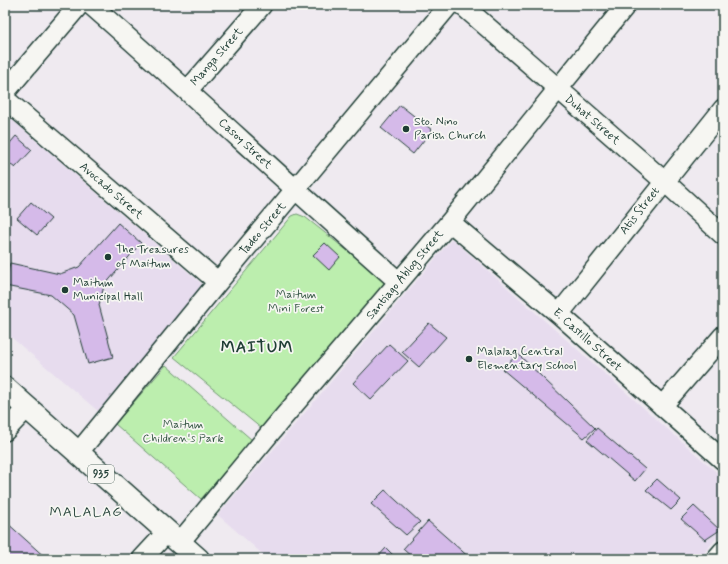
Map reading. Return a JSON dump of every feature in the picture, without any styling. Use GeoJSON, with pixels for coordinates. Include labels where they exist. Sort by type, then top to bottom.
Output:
{"type":"FeatureCollection","features":[{"type":"Feature","properties":{"kind":"main road","name":"935"},"geometry":{"type":"LineString","coordinates":[[5,388],[198,559]]}},
{"type":"Feature","properties":{"kind":"street"},"geometry":{"type":"LineString","coordinates":[[5,92],[79,5]]}},
{"type":"Feature","properties":{"kind":"street","name":"Casoy Street"},"geometry":{"type":"LineString","coordinates":[[91,5],[188,90],[295,190],[399,282]]}},
{"type":"Feature","properties":{"kind":"street","name":"Manga Street"},"geometry":{"type":"LineString","coordinates":[[188,90],[262,5]]}},
{"type":"Feature","properties":{"kind":"street","name":"Tadeo Street"},"geometry":{"type":"LineString","coordinates":[[78,453],[218,282],[449,5]]}},
{"type":"Feature","properties":{"kind":"street","name":"Duhat Street"},"geometry":{"type":"LineString","coordinates":[[462,5],[556,89],[664,181],[723,236]]}},
{"type":"Feature","properties":{"kind":"street","name":"Santiago Ablog Street"},"geometry":{"type":"LineString","coordinates":[[142,559],[173,537],[399,282],[450,222],[556,89],[626,5]]}},
{"type":"Feature","properties":{"kind":"street","name":"Avocado Street"},"geometry":{"type":"LineString","coordinates":[[5,99],[218,282]]}},
{"type":"Feature","properties":{"kind":"street","name":"Atis Street"},"geometry":{"type":"LineString","coordinates":[[558,314],[723,109]]}},
{"type":"Feature","properties":{"kind":"street","name":"E. Castillo Street"},"geometry":{"type":"LineString","coordinates":[[450,222],[558,314],[723,460]]}},
{"type":"Feature","properties":{"kind":"street"},"geometry":{"type":"LineString","coordinates":[[662,406],[723,336]]}},
{"type":"Feature","properties":{"kind":"street"},"geometry":{"type":"LineString","coordinates":[[5,431],[27,408]]}},
{"type":"Feature","properties":{"kind":"street"},"geometry":{"type":"LineString","coordinates":[[716,559],[723,551]]}},
{"type":"Feature","properties":{"kind":"shaded area"},"geometry":{"type":"Polygon","coordinates":[[[6,115],[203,285],[98,411],[5,332],[6,115]]]}},
{"type":"Feature","properties":{"kind":"shaded area","name":"Malalag Central Elementary School"},"geometry":{"type":"Polygon","coordinates":[[[452,239],[723,478],[723,530],[699,559],[268,559],[218,515],[452,239]]]}},
{"type":"Feature","properties":{"kind":"green space","name":"Maitum Mini Forest"},"geometry":{"type":"Polygon","coordinates":[[[297,214],[305,217],[384,280],[385,286],[262,429],[174,357],[292,216],[297,214]]]}},
{"type":"Feature","properties":{"kind":"green space","name":"Maitum Children's Park"},"geometry":{"type":"Polygon","coordinates":[[[166,365],[252,440],[201,499],[115,424],[166,365]]]}},
{"type":"Feature","properties":{"kind":"building","name":"Sto. Nino Parish Church"},"geometry":{"type":"Polygon","coordinates":[[[400,105],[432,130],[413,154],[381,128],[400,105]]]}},
{"type":"Feature","properties":{"kind":"building"},"geometry":{"type":"Polygon","coordinates":[[[16,136],[32,150],[15,168],[5,160],[5,149],[16,136]]]}},
{"type":"Feature","properties":{"kind":"building"},"geometry":{"type":"Polygon","coordinates":[[[31,202],[51,219],[37,235],[17,218],[31,202]]]}},
{"type":"Feature","properties":{"kind":"building","name":"Maitum Municipal Hall"},"geometry":{"type":"Polygon","coordinates":[[[118,223],[141,243],[104,286],[99,305],[113,357],[88,364],[74,315],[51,295],[5,286],[5,283],[10,263],[60,274],[79,267],[118,223]]]}},
{"type":"Feature","properties":{"kind":"building"},"geometry":{"type":"Polygon","coordinates":[[[325,243],[340,257],[329,270],[313,255],[325,243]]]}},
{"type":"Feature","properties":{"kind":"building"},"geometry":{"type":"Polygon","coordinates":[[[429,323],[446,337],[419,367],[402,352],[429,323]]]}},
{"type":"Feature","properties":{"kind":"building"},"geometry":{"type":"Polygon","coordinates":[[[389,344],[408,361],[371,400],[353,383],[389,344]]]}},
{"type":"Feature","properties":{"kind":"building"},"geometry":{"type":"Polygon","coordinates":[[[518,354],[595,428],[584,438],[502,369],[518,354]]]}},
{"type":"Feature","properties":{"kind":"building"},"geometry":{"type":"Polygon","coordinates":[[[597,428],[645,469],[635,481],[587,440],[597,428]]]}},
{"type":"Feature","properties":{"kind":"building"},"geometry":{"type":"Polygon","coordinates":[[[657,479],[681,500],[671,510],[646,490],[657,479]]]}},
{"type":"Feature","properties":{"kind":"building"},"geometry":{"type":"Polygon","coordinates":[[[385,490],[420,522],[406,535],[371,504],[385,490]]]}},
{"type":"Feature","properties":{"kind":"building"},"geometry":{"type":"Polygon","coordinates":[[[694,506],[720,530],[705,540],[681,519],[694,506]]]}},
{"type":"Feature","properties":{"kind":"building"},"geometry":{"type":"Polygon","coordinates":[[[5,521],[47,559],[5,559],[5,521]]]}},
{"type":"Feature","properties":{"kind":"building"},"geometry":{"type":"Polygon","coordinates":[[[428,521],[471,559],[414,559],[403,549],[428,521]]]}},
{"type":"Feature","properties":{"kind":"building"},"geometry":{"type":"Polygon","coordinates":[[[386,548],[397,559],[376,559],[386,548]]]}},
{"type":"Feature","properties":{"kind":"place","name":"Sto. Nino Parish Church"},"geometry":{"type":"Point","coordinates":[406,129]}},
{"type":"Feature","properties":{"kind":"place","name":"The Treasures of Maitum"},"geometry":{"type":"Point","coordinates":[108,257]}},
{"type":"Feature","properties":{"kind":"place","name":"Maitum Municipal Hall"},"geometry":{"type":"Point","coordinates":[65,290]}},
{"type":"Feature","properties":{"kind":"place","name":"Malalag Central Elementary School"},"geometry":{"type":"Point","coordinates":[469,359]}},
{"type":"Feature","properties":{"kind":"district","name":"MAITUM"},"geometry":{"type":"Point","coordinates":[257,347]}},
{"type":"Feature","properties":{"kind":"district","name":"MALALAG"},"geometry":{"type":"Point","coordinates":[86,512]}}]}
